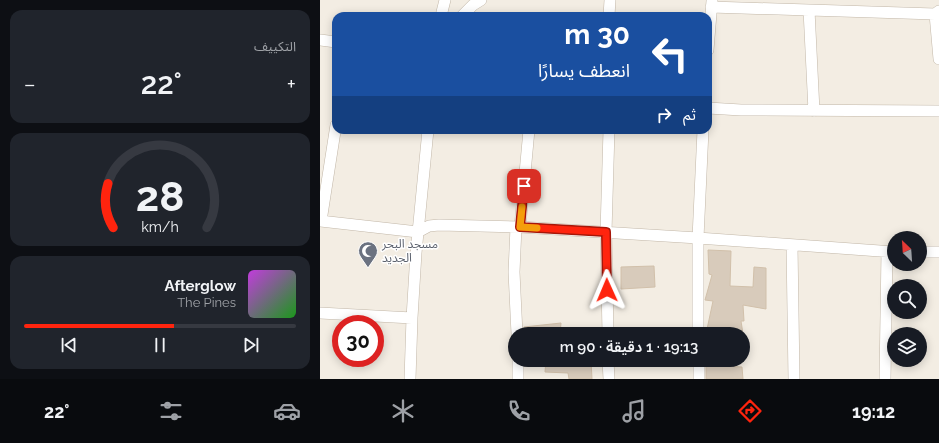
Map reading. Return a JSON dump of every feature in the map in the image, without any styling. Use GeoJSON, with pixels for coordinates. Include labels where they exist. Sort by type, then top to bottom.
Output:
{"type":"FeatureCollection","features":[{"type":"Feature","properties":{"kind":"street"},"geometry":{"type":"LineString","coordinates":[[442,12],[446,0]]}},
{"type":"Feature","properties":{"kind":"street"},"geometry":{"type":"LineString","coordinates":[[466,12],[481,0]]}},
{"type":"Feature","properties":{"kind":"street"},"geometry":{"type":"LineString","coordinates":[[610,0],[610,12]]}},
{"type":"Feature","properties":{"kind":"street"},"geometry":{"type":"LineString","coordinates":[[710,12],[710,2],[809,10],[937,12],[939,59]]}},
{"type":"Feature","properties":{"kind":"street"},"geometry":{"type":"LineString","coordinates":[[809,10],[814,110]]}},
{"type":"Feature","properties":{"kind":"street"},"geometry":{"type":"LineString","coordinates":[[320,40],[332,42]]}},
{"type":"Feature","properties":{"kind":"street"},"geometry":{"type":"LineString","coordinates":[[712,108],[741,110],[939,111]]}},
{"type":"Feature","properties":{"kind":"street"},"geometry":{"type":"LineString","coordinates":[[334,134],[320,221],[418,232],[428,226],[439,224],[518,227],[887,252]]}},
{"type":"Feature","properties":{"kind":"street"},"geometry":{"type":"LineString","coordinates":[[410,379],[412,318],[418,232],[428,134]]}},
{"type":"Feature","properties":{"kind":"street"},"geometry":{"type":"LineString","coordinates":[[517,327],[514,272],[529,134]]}},
{"type":"Feature","properties":{"kind":"street"},"geometry":{"type":"LineString","coordinates":[[608,134],[606,232],[608,327]]}},
{"type":"Feature","properties":{"kind":"street"},"geometry":{"type":"LineString","coordinates":[[698,327],[698,238],[703,134]]}},
{"type":"Feature","properties":{"kind":"street"},"geometry":{"type":"LineString","coordinates":[[792,245],[794,379]]}},
{"type":"Feature","properties":{"kind":"street"},"geometry":{"type":"LineString","coordinates":[[927,252],[939,252]]}},
{"type":"Feature","properties":{"kind":"street"},"geometry":{"type":"LineString","coordinates":[[885,379],[889,271]]}},
{"type":"Feature","properties":{"kind":"street"},"geometry":{"type":"LineString","coordinates":[[320,313],[412,318]]}},
{"type":"Feature","properties":{"kind":"street"},"geometry":{"type":"LineString","coordinates":[[518,367],[518,379]]}},
{"type":"Feature","properties":{"kind":"street"},"geometry":{"type":"LineString","coordinates":[[608,367],[609,379]]}},
{"type":"Feature","properties":{"kind":"street"},"geometry":{"type":"LineString","coordinates":[[699,367],[699,379]]}},
{"type":"Feature","properties":{"kind":"building"},"geometry":{"type":"Polygon","coordinates":[[[708,250],[731,251],[730,286],[753,287],[754,267],[766,268],[766,309],[743,305],[744,321],[741,321],[742,327],[707,327],[713,301],[705,300],[712,275],[709,274],[708,250]]]}},
{"type":"Feature","properties":{"kind":"building"},"geometry":{"type":"Polygon","coordinates":[[[654,266],[655,287],[621,289],[621,267],[654,266]]]}},
{"type":"Feature","properties":{"kind":"building"},"geometry":{"type":"Polygon","coordinates":[[[561,323],[561,327],[524,327],[561,323]]]}},
{"type":"Feature","properties":{"kind":"building"},"geometry":{"type":"Polygon","coordinates":[[[545,367],[591,367],[592,379],[569,379],[568,373],[545,372],[545,367]]]}},
{"type":"Feature","properties":{"kind":"building"},"geometry":{"type":"Polygon","coordinates":[[[706,367],[742,367],[743,379],[706,379],[706,367]]]}},
{"type":"Feature","properties":{"kind":"slow traffic"},"geometry":{"type":"LineString","coordinates":[[522,207],[520,227],[537,228]]}},
{"type":"Feature","properties":{"kind":"place","name":"مسجد البحر الجديد"},"geometry":{"type":"Point","coordinates":[368,268]}},
{"type":"Feature","properties":{"kind":"route"},"geometry":{"type":"LineString","coordinates":[[524,186],[520,227],[606,232],[607,290]]}}]}
